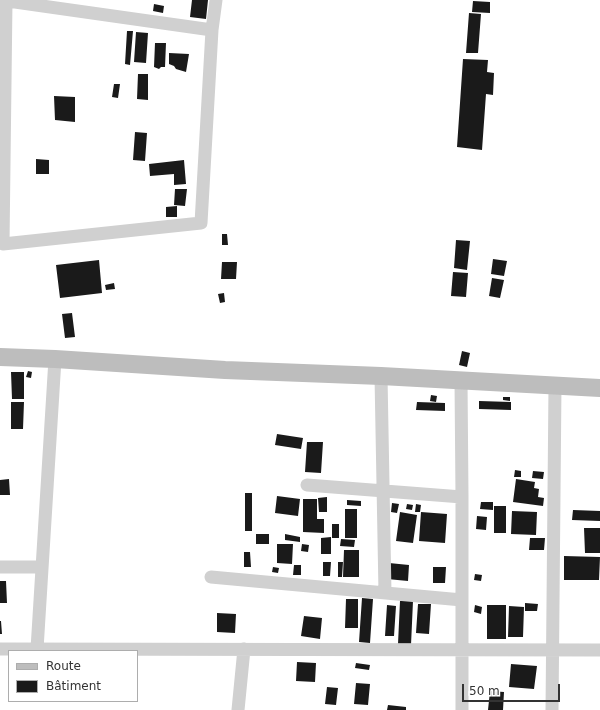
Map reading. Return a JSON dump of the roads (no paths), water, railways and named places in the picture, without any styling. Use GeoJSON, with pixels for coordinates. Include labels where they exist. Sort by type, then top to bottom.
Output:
{"type":"FeatureCollection","features":[{"type":"Feature","properties":{"kind":"main road"},"geometry":{"type":"LineString","coordinates":[[0,357],[225,370],[381,376],[600,388]]}},
{"type":"Feature","properties":{"kind":"street"},"geometry":{"type":"LineString","coordinates":[[212,30],[3,0],[3,244],[201,223],[212,30],[216,0]]}},
{"type":"Feature","properties":{"kind":"street"},"geometry":{"type":"LineString","coordinates":[[37,649],[55,359]]}},
{"type":"Feature","properties":{"kind":"street"},"geometry":{"type":"LineString","coordinates":[[381,376],[385,593]]}},
{"type":"Feature","properties":{"kind":"street"},"geometry":{"type":"LineString","coordinates":[[461,380],[462,710]]}},
{"type":"Feature","properties":{"kind":"street"},"geometry":{"type":"LineString","coordinates":[[552,710],[555,385]]}},
{"type":"Feature","properties":{"kind":"street"},"geometry":{"type":"LineString","coordinates":[[307,485],[462,497]]}},
{"type":"Feature","properties":{"kind":"street"},"geometry":{"type":"LineString","coordinates":[[0,567],[42,567]]}},
{"type":"Feature","properties":{"kind":"street"},"geometry":{"type":"LineString","coordinates":[[211,577],[462,600]]}},
{"type":"Feature","properties":{"kind":"street"},"geometry":{"type":"LineString","coordinates":[[0,649],[600,650]]}},
{"type":"Feature","properties":{"kind":"street"},"geometry":{"type":"LineString","coordinates":[[238,710],[244,649]]}}]}
